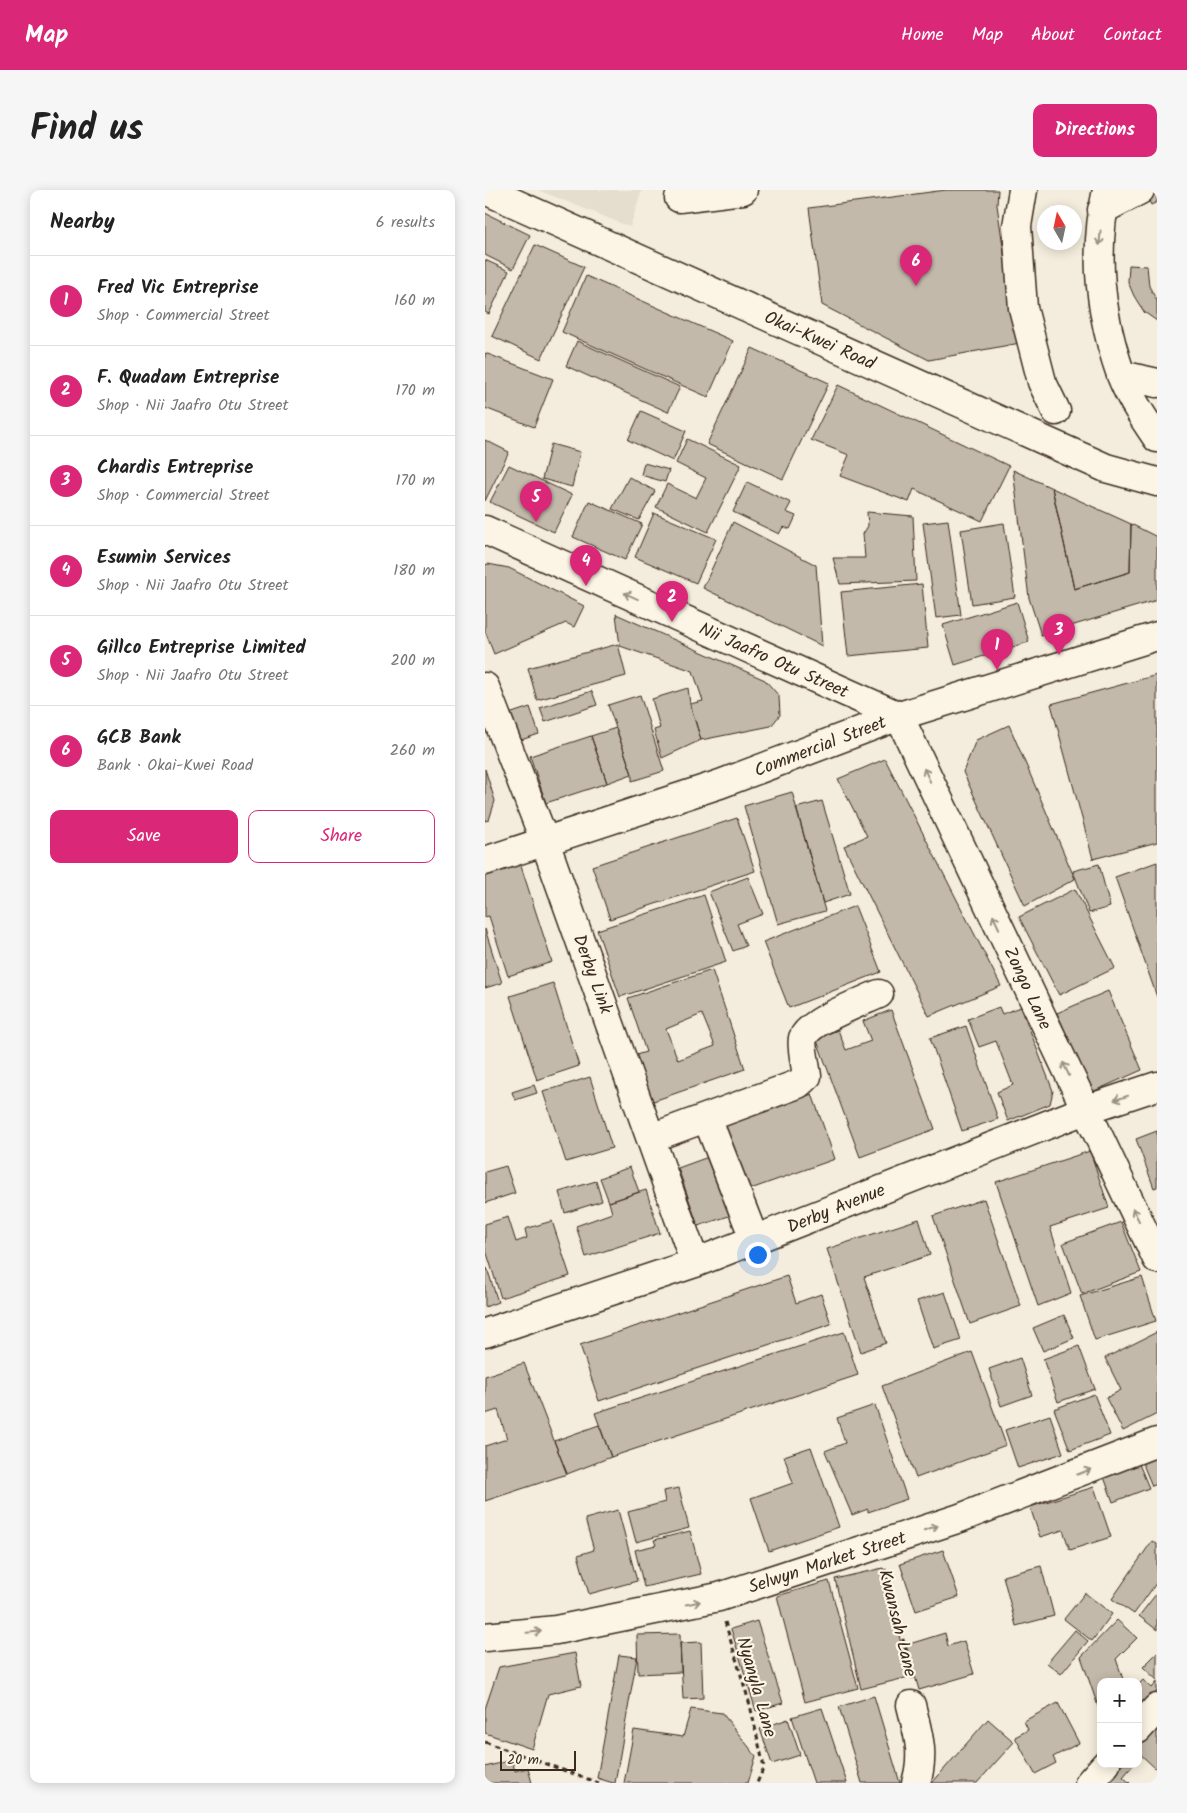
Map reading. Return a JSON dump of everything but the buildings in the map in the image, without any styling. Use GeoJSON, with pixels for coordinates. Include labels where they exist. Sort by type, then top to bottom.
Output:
{"type":"FeatureCollection","features":[{"type":"Feature","properties":{"kind":"street","name":"Okai-Kwei Road"},"geometry":{"type":"LineString","coordinates":[[485,190],[1106,468],[1157,482]]}},
{"type":"Feature","properties":{"kind":"street"},"geometry":{"type":"LineString","coordinates":[[679,198],[743,190]]}},
{"type":"Feature","properties":{"kind":"street"},"geometry":{"type":"LineString","coordinates":[[1023,190],[1017,226],[1023,308],[1042,382],[1056,411]]}},
{"type":"Feature","properties":{"kind":"street"},"geometry":{"type":"LineString","coordinates":[[1140,190],[1105,200],[1099,259],[1102,305],[1121,375],[1141,416],[1157,438]]}},
{"type":"Feature","properties":{"kind":"street"},"geometry":{"type":"LineString","coordinates":[[1121,375],[1157,383]]}},
{"type":"Feature","properties":{"kind":"street","name":"Nii Jaafro Otu Street"},"geometry":{"type":"LineString","coordinates":[[485,530],[899,716]]}},
{"type":"Feature","properties":{"kind":"street","name":"Commercial Street"},"geometry":{"type":"LineString","coordinates":[[485,861],[720,784],[899,716],[1157,636]]}},
{"type":"Feature","properties":{"kind":"street","name":"Derby Link"},"geometry":{"type":"LineString","coordinates":[[485,687],[545,842],[695,1263]]}},
{"type":"Feature","properties":{"kind":"street","name":"Zongo Lane"},"geometry":{"type":"LineString","coordinates":[[899,716],[1157,1259]]}},
{"type":"Feature","properties":{"kind":"street"},"geometry":{"type":"LineString","coordinates":[[651,1138],[798,1084],[807,1076],[802,1039],[808,1030],[822,1020],[879,994]]}},
{"type":"Feature","properties":{"kind":"street","name":"Derby Avenue"},"geometry":{"type":"LineString","coordinates":[[485,1333],[695,1263],[1085,1110],[1157,1086]]}},
{"type":"Feature","properties":{"kind":"street"},"geometry":{"type":"LineString","coordinates":[[707,1118],[755,1240]]}},
{"type":"Feature","properties":{"kind":"street","name":"Selwyn Market Street"},"geometry":{"type":"LineString","coordinates":[[485,1637],[556,1630],[719,1597],[960,1518],[1157,1442]]}},
{"type":"Feature","properties":{"kind":"street"},"geometry":{"type":"LineString","coordinates":[[911,1705],[920,1741],[921,1767],[916,1783]]}},
{"type":"Feature","properties":{"kind":"street"},"geometry":{"type":"LineString","coordinates":[[1142,1725],[1157,1708]]}},
{"type":"Feature","properties":{"kind":"street"},"geometry":{"type":"LineString","coordinates":[[1089,1783],[1102,1768]]}},
{"type":"Feature","properties":{"kind":"path","name":"Kwansah Lane"},"geometry":{"type":"LineString","coordinates":[[878,1545],[915,1689],[907,1692],[911,1705]]}},
{"type":"Feature","properties":{"kind":"path","name":"Nyanyla Lane"},"geometry":{"type":"LineString","coordinates":[[719,1597],[764,1767],[757,1783]]}},
{"type":"Feature","properties":{"kind":"path"},"geometry":{"type":"LineString","coordinates":[[485,1742],[599,1783]]}},
{"type":"Feature","properties":{"kind":"shaded area"},"geometry":{"type":"Polygon","coordinates":[[[538,190],[642,190],[630,227],[538,190]]]}},
{"type":"Feature","properties":{"kind":"place","name":"GCB Bank"},"geometry":{"type":"Point","coordinates":[916,286]}},
{"type":"Feature","properties":{"kind":"place","name":"Gillco Entreprise Limited"},"geometry":{"type":"Point","coordinates":[536,522]}},
{"type":"Feature","properties":{"kind":"place","name":"Esumin Services"},"geometry":{"type":"Point","coordinates":[586,586]}},
{"type":"Feature","properties":{"kind":"place","name":"F. Quadam Entreprise"},"geometry":{"type":"Point","coordinates":[672,622]}},
{"type":"Feature","properties":{"kind":"place","name":"Chardis Entreprise"},"geometry":{"type":"Point","coordinates":[1059,655]}},
{"type":"Feature","properties":{"kind":"place","name":"Fred Vic Entreprise"},"geometry":{"type":"Point","coordinates":[997,670]}}]}
